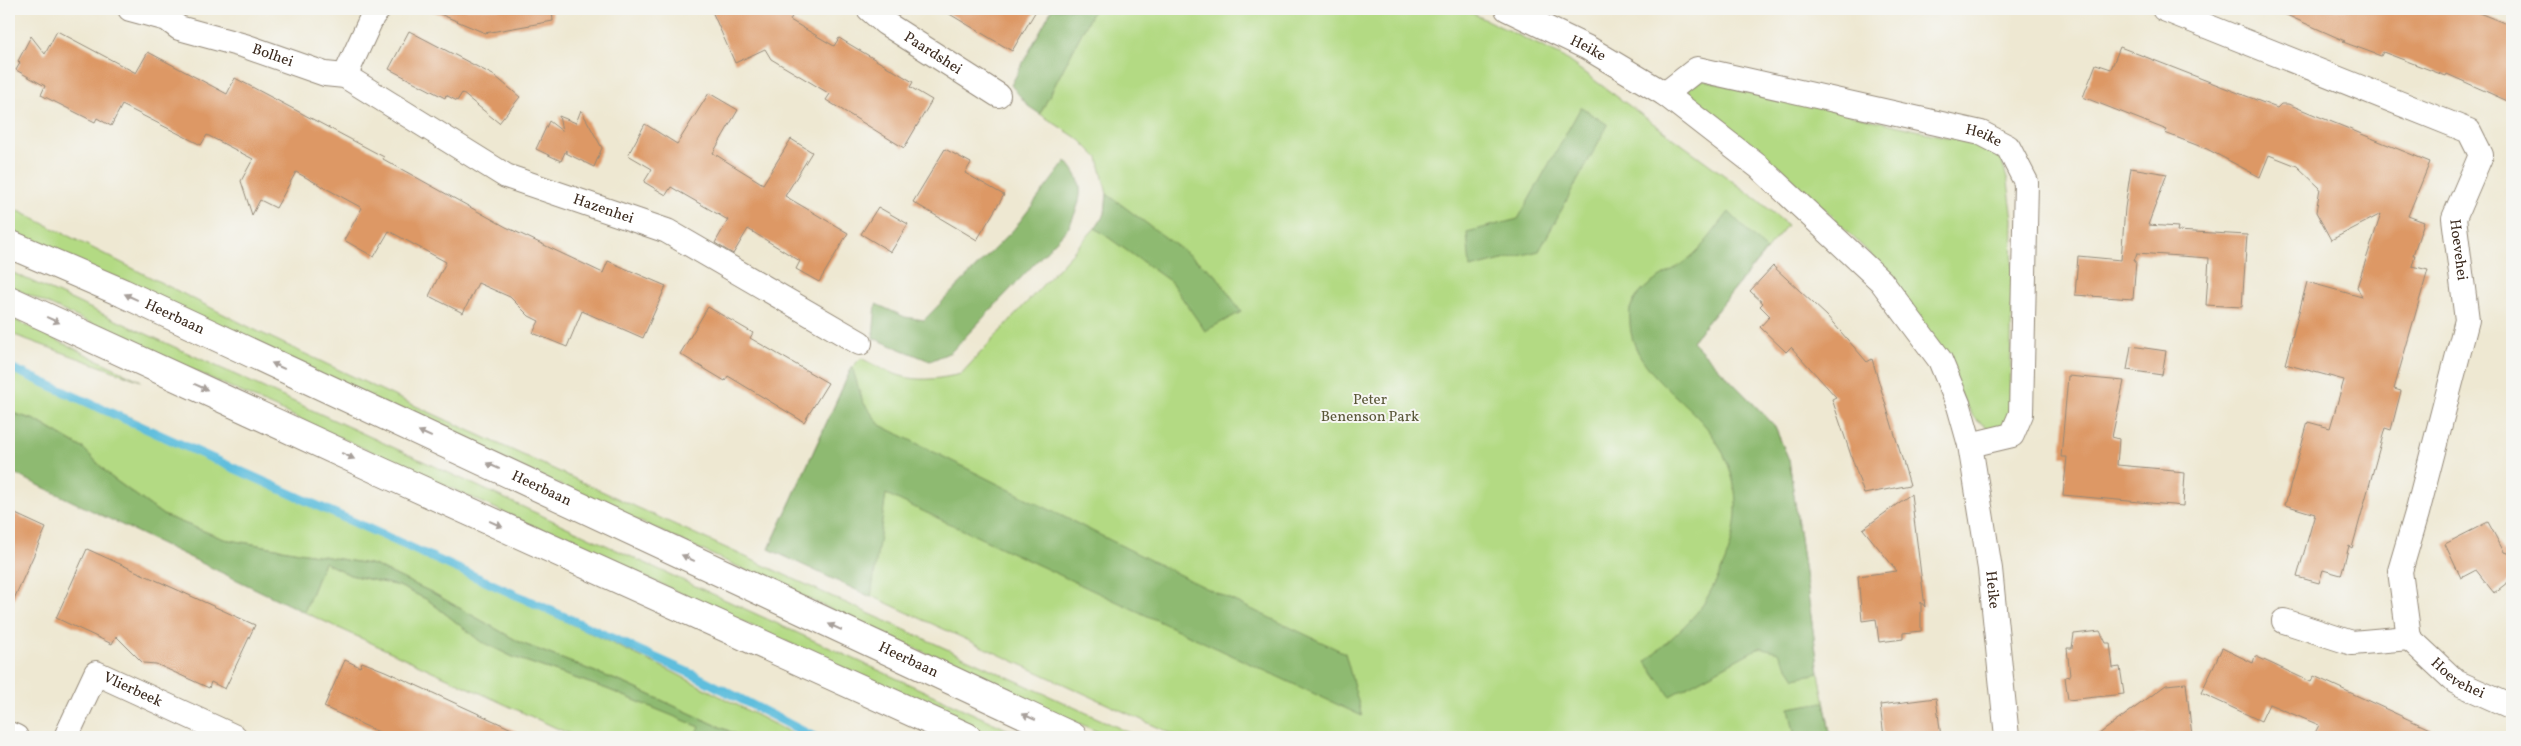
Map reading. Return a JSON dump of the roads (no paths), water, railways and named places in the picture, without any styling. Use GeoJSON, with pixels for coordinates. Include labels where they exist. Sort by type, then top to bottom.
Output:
{"type":"FeatureCollection","features":[{"type":"Feature","properties":{"kind":"main road","name":"Heerbaan"},"geometry":{"type":"LineString","coordinates":[[9,244],[123,294],[1073,737]]}},
{"type":"Feature","properties":{"kind":"main road"},"geometry":{"type":"LineString","coordinates":[[9,300],[389,475],[967,737]]}},
{"type":"Feature","properties":{"kind":"street","name":"Bolhei"},"geometry":{"type":"LineString","coordinates":[[130,9],[167,19],[179,28],[245,46],[325,74],[345,76]]}},
{"type":"Feature","properties":{"kind":"street"},"geometry":{"type":"LineString","coordinates":[[345,76],[373,15],[379,9]]}},
{"type":"Feature","properties":{"kind":"street","name":"Paardshei"},"geometry":{"type":"LineString","coordinates":[[869,9],[885,23],[998,95]]}},
{"type":"Feature","properties":{"kind":"street","name":"Heike"},"geometry":{"type":"LineString","coordinates":[[1507,9],[1588,48],[1665,94],[1758,167],[1881,281],[1940,360],[1959,406],[1970,445],[1990,569],[2007,737]]}},
{"type":"Feature","properties":{"kind":"street","name":"Hoevehei"},"geometry":{"type":"LineString","coordinates":[[2164,9],[2469,130],[2481,155],[2454,218],[2467,320],[2400,571],[2409,638],[2456,682],[2512,708]]}},
{"type":"Feature","properties":{"kind":"street","name":"Heike"},"geometry":{"type":"LineString","coordinates":[[1665,94],[1697,69],[1981,133],[2008,147],[2026,182],[2021,414],[2012,435],[1970,445]]}},
{"type":"Feature","properties":{"kind":"street","name":"Hazenhei"},"geometry":{"type":"LineString","coordinates":[[345,76],[506,176],[666,231],[860,344]]}},
{"type":"Feature","properties":{"kind":"street"},"geometry":{"type":"LineString","coordinates":[[2284,621],[2352,643],[2409,638]]}},
{"type":"Feature","properties":{"kind":"street","name":"Vlierbeek"},"geometry":{"type":"LineString","coordinates":[[66,737],[96,673],[234,736]]}},
{"type":"Feature","properties":{"kind":"street"},"geometry":{"type":"LineString","coordinates":[[9,734],[16,737]]}},
{"type":"Feature","properties":{"kind":"waterway"},"geometry":{"type":"LineString","coordinates":[[9,367],[694,675],[814,737]]}},
{"type":"Feature","properties":{"kind":"park label","name":"Peter Benenson Park"},"geometry":{"type":"Point","coordinates":[1370,408]}}]}
